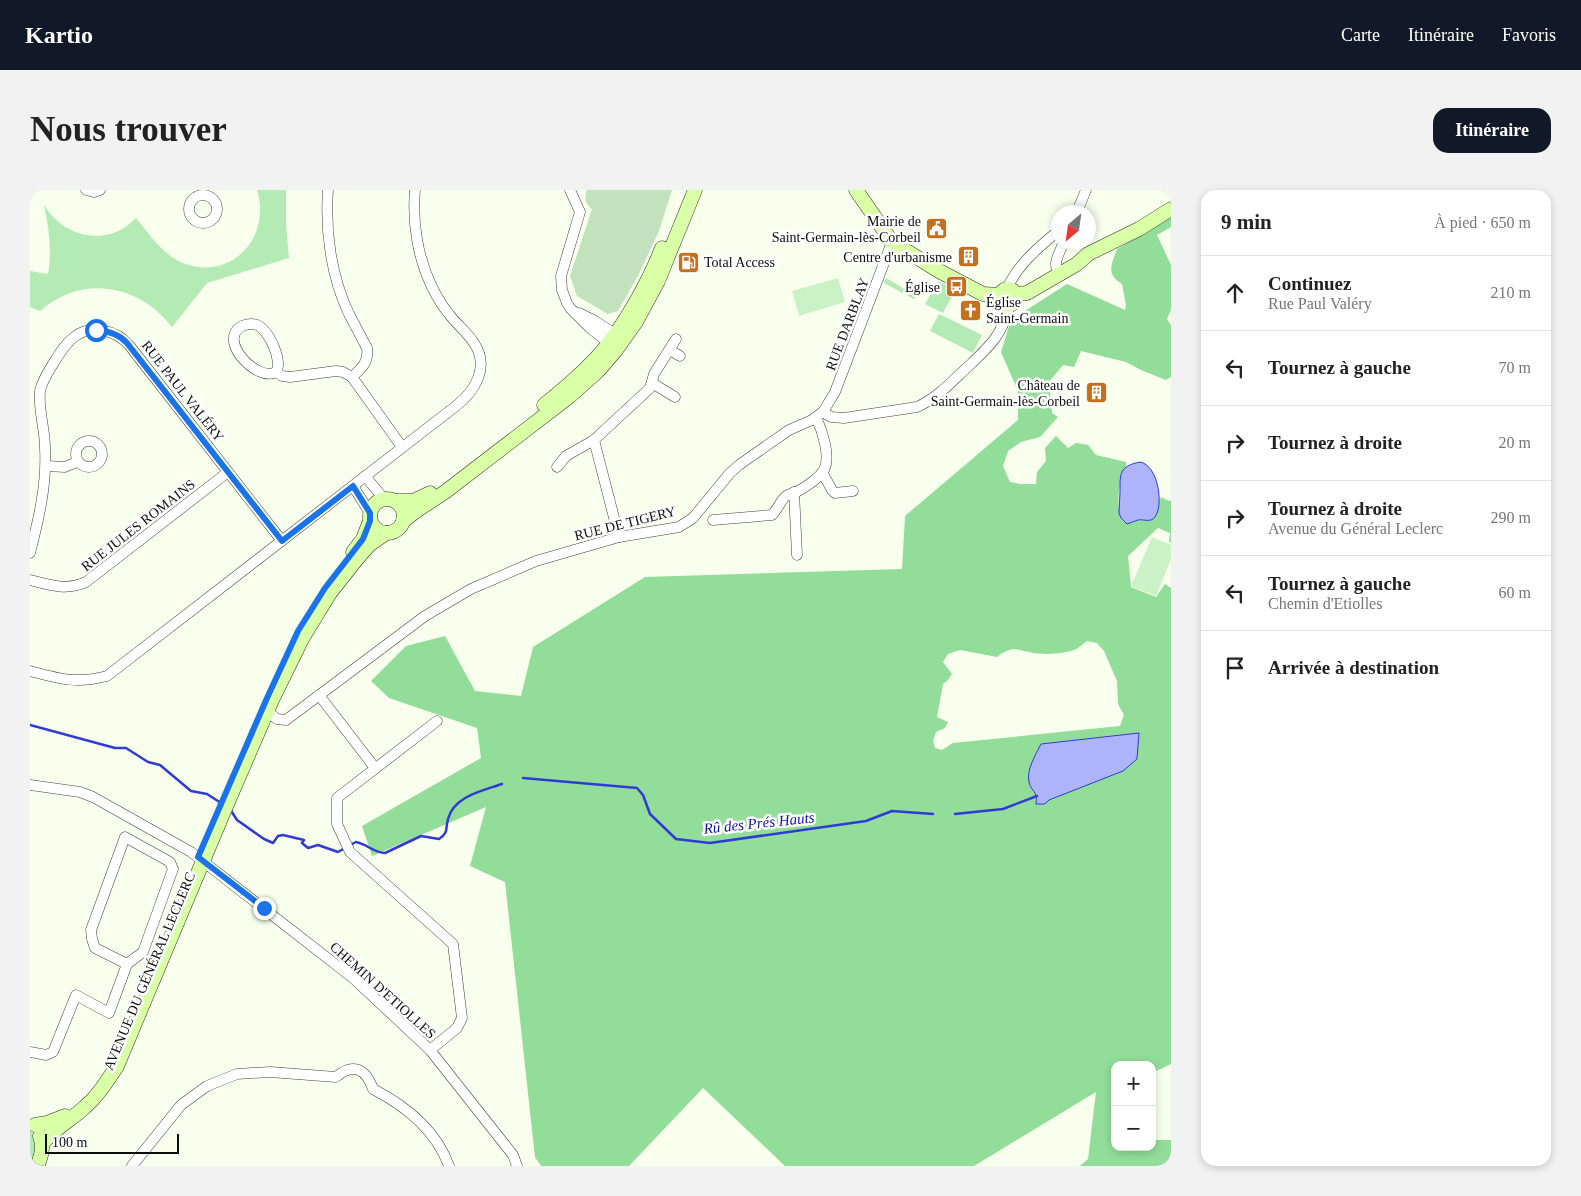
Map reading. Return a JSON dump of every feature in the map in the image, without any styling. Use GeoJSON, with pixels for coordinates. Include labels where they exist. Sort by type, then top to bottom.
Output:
{"type":"FeatureCollection","features":[{"type":"Feature","properties":{"kind":"main road","name":"AVENUE DU GÉNÉRAL LECLERC"},"geometry":{"type":"LineString","coordinates":[[42,1143],[52,1132],[84,1108],[100,1092],[117,1066],[223,805],[298,631],[325,588],[363,539],[374,504],[390,500],[413,501],[442,486],[549,401],[640,315],[658,281],[695,190]]}},
{"type":"Feature","properties":{"kind":"main road"},"geometry":{"type":"LineString","coordinates":[[852,190],[876,225],[888,238],[939,271],[984,294],[1008,296],[1027,293],[1077,264],[1088,254],[1138,229],[1171,209]]}},
{"type":"Feature","properties":{"kind":"main road"},"geometry":{"type":"LineString","coordinates":[[856,190],[888,238]]}},
{"type":"Feature","properties":{"kind":"main road","name":"AVENUE DU GÉNÉRAL LECLERC"},"geometry":{"type":"LineString","coordinates":[[658,281],[656,276],[675,228],[684,195]]}},
{"type":"Feature","properties":{"kind":"main road","name":"AVENUE DU GÉNÉRAL LECLERC"},"geometry":{"type":"LineString","coordinates":[[223,805],[303,637],[320,608],[369,545],[386,533],[397,530],[403,521],[445,492],[570,396],[598,371],[616,350],[614,339],[658,257],[684,195]]}},
{"type":"Feature","properties":{"kind":"main road"},"geometry":{"type":"LineString","coordinates":[[390,500],[402,508],[403,521]]}},
{"type":"Feature","properties":{"kind":"main road"},"geometry":{"type":"LineString","coordinates":[[370,517],[376,530],[386,533]]}},
{"type":"Feature","properties":{"kind":"main road","name":"AVENUE DU GÉNÉRAL LECLERC"},"geometry":{"type":"LineString","coordinates":[[32,1123],[64,1118],[96,1089],[112,1063],[201,859]]}},
{"type":"Feature","properties":{"kind":"main road"},"geometry":{"type":"LineString","coordinates":[[32,1123],[42,1143],[41,1158],[37,1166]]}},
{"type":"Feature","properties":{"kind":"street"},"geometry":{"type":"LineString","coordinates":[[86,190],[94,192],[100,190]]}},
{"type":"Feature","properties":{"kind":"street"},"geometry":{"type":"LineString","coordinates":[[328,190],[328,234],[336,274],[347,308],[368,353],[363,367],[352,376]]}},
{"type":"Feature","properties":{"kind":"street"},"geometry":{"type":"LineString","coordinates":[[30,671],[74,681],[107,676],[353,486],[472,391],[477,382],[480,358],[474,344],[439,300],[426,272],[416,238],[415,190]]}},
{"type":"Feature","properties":{"kind":"street"},"geometry":{"type":"LineString","coordinates":[[570,190],[580,212],[560,280],[562,290],[566,303],[573,311],[614,339]]}},
{"type":"Feature","properties":{"kind":"street"},"geometry":{"type":"LineString","coordinates":[[1080,205],[1086,190]]}},
{"type":"Feature","properties":{"kind":"street"},"geometry":{"type":"LineString","coordinates":[[713,520],[772,515],[784,498],[799,491],[822,472],[827,458],[820,415],[844,418],[917,407],[926,403],[957,378],[990,345],[997,335],[1006,316],[1010,282],[1031,255],[1051,237]]}},
{"type":"Feature","properties":{"kind":"street","name":"RUE DARBLAY"},"geometry":{"type":"LineString","coordinates":[[820,415],[835,392],[888,238]]}},
{"type":"Feature","properties":{"kind":"street"},"geometry":{"type":"LineString","coordinates":[[1059,274],[1056,268],[1056,261],[1061,250]]}},
{"type":"Feature","properties":{"kind":"street"},"geometry":{"type":"LineString","coordinates":[[252,324],[265,332],[278,358],[276,372],[271,374],[265,373],[254,368],[241,356],[234,342],[234,337],[239,328],[243,325],[252,324]]}},
{"type":"Feature","properties":{"kind":"street"},"geometry":{"type":"LineString","coordinates":[[592,324],[610,326],[614,339]]}},
{"type":"Feature","properties":{"kind":"street","name":"RUE PAUL VALÉRY"},"geometry":{"type":"LineString","coordinates":[[30,553],[40,512],[46,466],[40,390],[43,380],[60,351],[68,342],[87,331],[96,330],[123,338],[282,541]]}},
{"type":"Feature","properties":{"kind":"street"},"geometry":{"type":"LineString","coordinates":[[557,467],[566,456],[594,440],[650,388],[654,374],[676,339]]}},
{"type":"Feature","properties":{"kind":"street"},"geometry":{"type":"LineString","coordinates":[[670,350],[680,356]]}},
{"type":"Feature","properties":{"kind":"street"},"geometry":{"type":"LineString","coordinates":[[276,372],[282,376],[290,377],[336,371],[352,376],[402,447]]}},
{"type":"Feature","properties":{"kind":"street"},"geometry":{"type":"LineString","coordinates":[[652,383],[675,397]]}},
{"type":"Feature","properties":{"kind":"street","name":"RUE DE TIGERY"},"geometry":{"type":"LineString","coordinates":[[267,711],[277,719],[286,720],[425,616],[471,589],[536,560],[620,537],[679,527],[693,518],[730,472],[789,430],[820,415]]}},
{"type":"Feature","properties":{"kind":"street"},"geometry":{"type":"LineString","coordinates":[[594,440],[620,537]]}},
{"type":"Feature","properties":{"kind":"street"},"geometry":{"type":"LineString","coordinates":[[46,466],[65,467],[78,462]]}},
{"type":"Feature","properties":{"kind":"street","name":"RUE JULES ROMAINS"},"geometry":{"type":"LineString","coordinates":[[30,580],[62,587],[74,587],[86,582],[228,472]]}},
{"type":"Feature","properties":{"kind":"street"},"geometry":{"type":"LineString","coordinates":[[822,472],[835,493],[853,492]]}},
{"type":"Feature","properties":{"kind":"street"},"geometry":{"type":"LineString","coordinates":[[365,476],[390,500]]}},
{"type":"Feature","properties":{"kind":"street"},"geometry":{"type":"LineString","coordinates":[[353,486],[370,517]]}},
{"type":"Feature","properties":{"kind":"street"},"geometry":{"type":"LineString","coordinates":[[794,492],[797,555]]}},
{"type":"Feature","properties":{"kind":"street"},"geometry":{"type":"LineString","coordinates":[[319,695],[375,768]]}},
{"type":"Feature","properties":{"kind":"street"},"geometry":{"type":"LineString","coordinates":[[430,1050],[457,1028],[462,1018],[453,944],[350,852],[337,824],[337,798],[437,721]]}},
{"type":"Feature","properties":{"kind":"street","name":"CHEMIN D'ETIOLLES"},"geometry":{"type":"LineString","coordinates":[[30,785],[80,792],[93,797],[201,859],[353,978],[430,1050],[513,1155],[517,1166]]}},
{"type":"Feature","properties":{"kind":"street"},"geometry":{"type":"LineString","coordinates":[[30,1052],[46,1055],[54,1052],[76,996],[109,1014],[127,964],[143,952],[173,868],[170,862],[125,836],[91,930],[95,948],[127,964]]}},
{"type":"Feature","properties":{"kind":"street"},"geometry":{"type":"LineString","coordinates":[[132,1166],[181,1105],[207,1086],[237,1074],[270,1072],[336,1077],[345,1070],[351,1069],[358,1069],[370,1078],[373,1089],[392,1099],[424,1125],[446,1157],[449,1166]]}},
{"type":"Feature","properties":{"kind":"green space"},"geometry":{"type":"Polygon","coordinates":[[[257,190],[286,190],[286,225],[289,258],[207,283],[172,327],[159,312],[143,301],[127,293],[109,289],[92,288],[74,292],[56,299],[40,311],[30,307],[30,271],[48,274],[50,257],[49,239],[44,205],[63,225],[75,232],[87,235],[100,236],[113,233],[125,227],[136,218],[157,244],[169,255],[183,263],[201,267],[217,266],[231,261],[244,251],[253,239],[259,224],[260,207],[257,190]]]}},
{"type":"Feature","properties":{"kind":"green space"},"geometry":{"type":"Polygon","coordinates":[[[587,190],[672,190],[659,231],[639,274],[618,311],[608,314],[577,296],[570,276],[592,209],[586,201],[587,190]]]}},
{"type":"Feature","properties":{"kind":"green space"},"geometry":{"type":"Polygon","coordinates":[[[1171,215],[1171,227],[1157,235],[1171,265],[1171,310],[1167,319],[1171,325],[1171,377],[1166,380],[1126,362],[1081,351],[1074,367],[1063,365],[1049,382],[1052,413],[1058,417],[1040,437],[1021,442],[1008,451],[1003,466],[1010,482],[1036,484],[1037,472],[1046,461],[1045,448],[1056,436],[1068,448],[1076,443],[1088,445],[1096,455],[1126,462],[1120,484],[1119,514],[1127,524],[1154,518],[1161,497],[1169,501],[1171,500],[1171,543],[1169,542],[1170,533],[1158,528],[1128,556],[1131,587],[1156,597],[1165,584],[1171,588],[1171,1064],[1156,1071],[1156,1061],[1111,1061],[1111,1151],[1156,1151],[1156,1140],[1171,1140],[1171,1166],[1080,1166],[1088,1159],[1096,1092],[974,1166],[785,1166],[703,1088],[629,1166],[541,1166],[535,1157],[505,882],[470,866],[486,807],[372,856],[362,826],[481,758],[477,728],[389,698],[371,681],[406,646],[445,636],[475,691],[521,696],[533,647],[645,577],[902,569],[905,516],[1018,420],[1018,391],[1001,352],[1011,320],[1067,284],[1125,310],[1126,305],[1122,284],[1113,276],[1111,268],[1117,249],[1171,215]],[[1087,641],[1074,650],[1056,654],[1039,654],[1015,649],[1002,653],[997,657],[960,650],[948,654],[943,662],[952,674],[943,684],[937,717],[948,722],[945,728],[936,732],[933,741],[935,748],[942,750],[953,743],[1120,726],[1124,715],[1118,704],[1117,681],[1104,651],[1097,643],[1087,641]]]}},
{"type":"Feature","properties":{"kind":"green space"},"geometry":{"type":"Polygon","coordinates":[[[838,278],[845,302],[799,316],[792,291],[838,278]]]}},
{"type":"Feature","properties":{"kind":"green space"},"geometry":{"type":"Polygon","coordinates":[[[886,278],[916,296],[914,299],[884,283],[886,278]]]}},
{"type":"Feature","properties":{"kind":"green space"},"geometry":{"type":"Polygon","coordinates":[[[938,281],[956,289],[943,313],[925,304],[938,281]]]}},
{"type":"Feature","properties":{"kind":"green space"},"geometry":{"type":"Polygon","coordinates":[[[939,314],[982,335],[973,353],[930,331],[939,314]]]}},
{"type":"Feature","properties":{"kind":"green space"},"geometry":{"type":"Polygon","coordinates":[[[1152,537],[1171,545],[1171,559],[1156,596],[1131,586],[1152,537]]]}},
{"type":"Feature","properties":{"kind":"green space"},"geometry":{"type":"Polygon","coordinates":[[[30,1129],[34,1138],[35,1148],[30,1166],[30,1129]]]}},
{"type":"Feature","properties":{"kind":"water"},"geometry":{"type":"Polygon","coordinates":[[[1140,462],[1147,465],[1156,479],[1159,507],[1153,519],[1138,520],[1127,524],[1119,513],[1120,480],[1124,469],[1140,462]]]}},
{"type":"Feature","properties":{"kind":"water"},"geometry":{"type":"Polygon","coordinates":[[[1139,733],[1137,759],[1123,771],[1049,800],[1045,804],[1036,804],[1036,796],[1028,777],[1032,762],[1041,744],[1139,733]]]}},
{"type":"Feature","properties":{"kind":"waterway","name":"Rû des Prés Hauts"},"geometry":{"type":"LineString","coordinates":[[30,725],[115,748],[126,748],[148,762],[160,765],[191,791],[207,794],[221,803]]}},
{"type":"Feature","properties":{"kind":"waterway","name":"Rû des Prés Hauts"},"geometry":{"type":"LineString","coordinates":[[523,778],[637,788],[643,795],[650,814],[676,839],[710,843],[866,821],[892,811],[933,814]]}},
{"type":"Feature","properties":{"kind":"waterway","name":"Rû des Prés Hauts"},"geometry":{"type":"LineString","coordinates":[[350,845],[356,842],[377,852],[385,853],[421,836],[439,839],[445,832],[451,811],[456,805],[478,792],[502,784]]}},
{"type":"Feature","properties":{"kind":"waterway","name":"Rû des Prés Hauts"},"geometry":{"type":"LineString","coordinates":[[955,814],[1003,809],[1037,796]]}},
{"type":"Feature","properties":{"kind":"waterway","name":"Rû des Prés Hauts"},"geometry":{"type":"LineString","coordinates":[[230,809],[237,820],[273,843],[278,836],[283,835],[304,840],[302,843],[308,848],[318,845],[338,852],[345,848]]}},
{"type":"Feature","properties":{"kind":"place","name":"Mairie de Saint-Germain-lès-Corbeil"},"geometry":{"type":"Point","coordinates":[937,229]}},
{"type":"Feature","properties":{"kind":"place","name":"Centre d'urbanisme"},"geometry":{"type":"Point","coordinates":[968,257]}},
{"type":"Feature","properties":{"kind":"place","name":"Total Access"},"geometry":{"type":"Point","coordinates":[688,262]}},
{"type":"Feature","properties":{"kind":"place","name":"Église"},"geometry":{"type":"Point","coordinates":[956,287]}},
{"type":"Feature","properties":{"kind":"place","name":"Église Saint-Germain"},"geometry":{"type":"Point","coordinates":[970,310]}},
{"type":"Feature","properties":{"kind":"place","name":"Château de Saint-Germain-lès-Corbeil"},"geometry":{"type":"Point","coordinates":[1096,393]}},
{"type":"Feature","properties":{"kind":"route"},"geometry":{"type":"LineString","coordinates":[[96,330],[106,331],[123,338],[282,541],[353,486],[370,513],[370,521],[363,539],[325,588],[298,631],[198,857],[264,908]]}}]}
